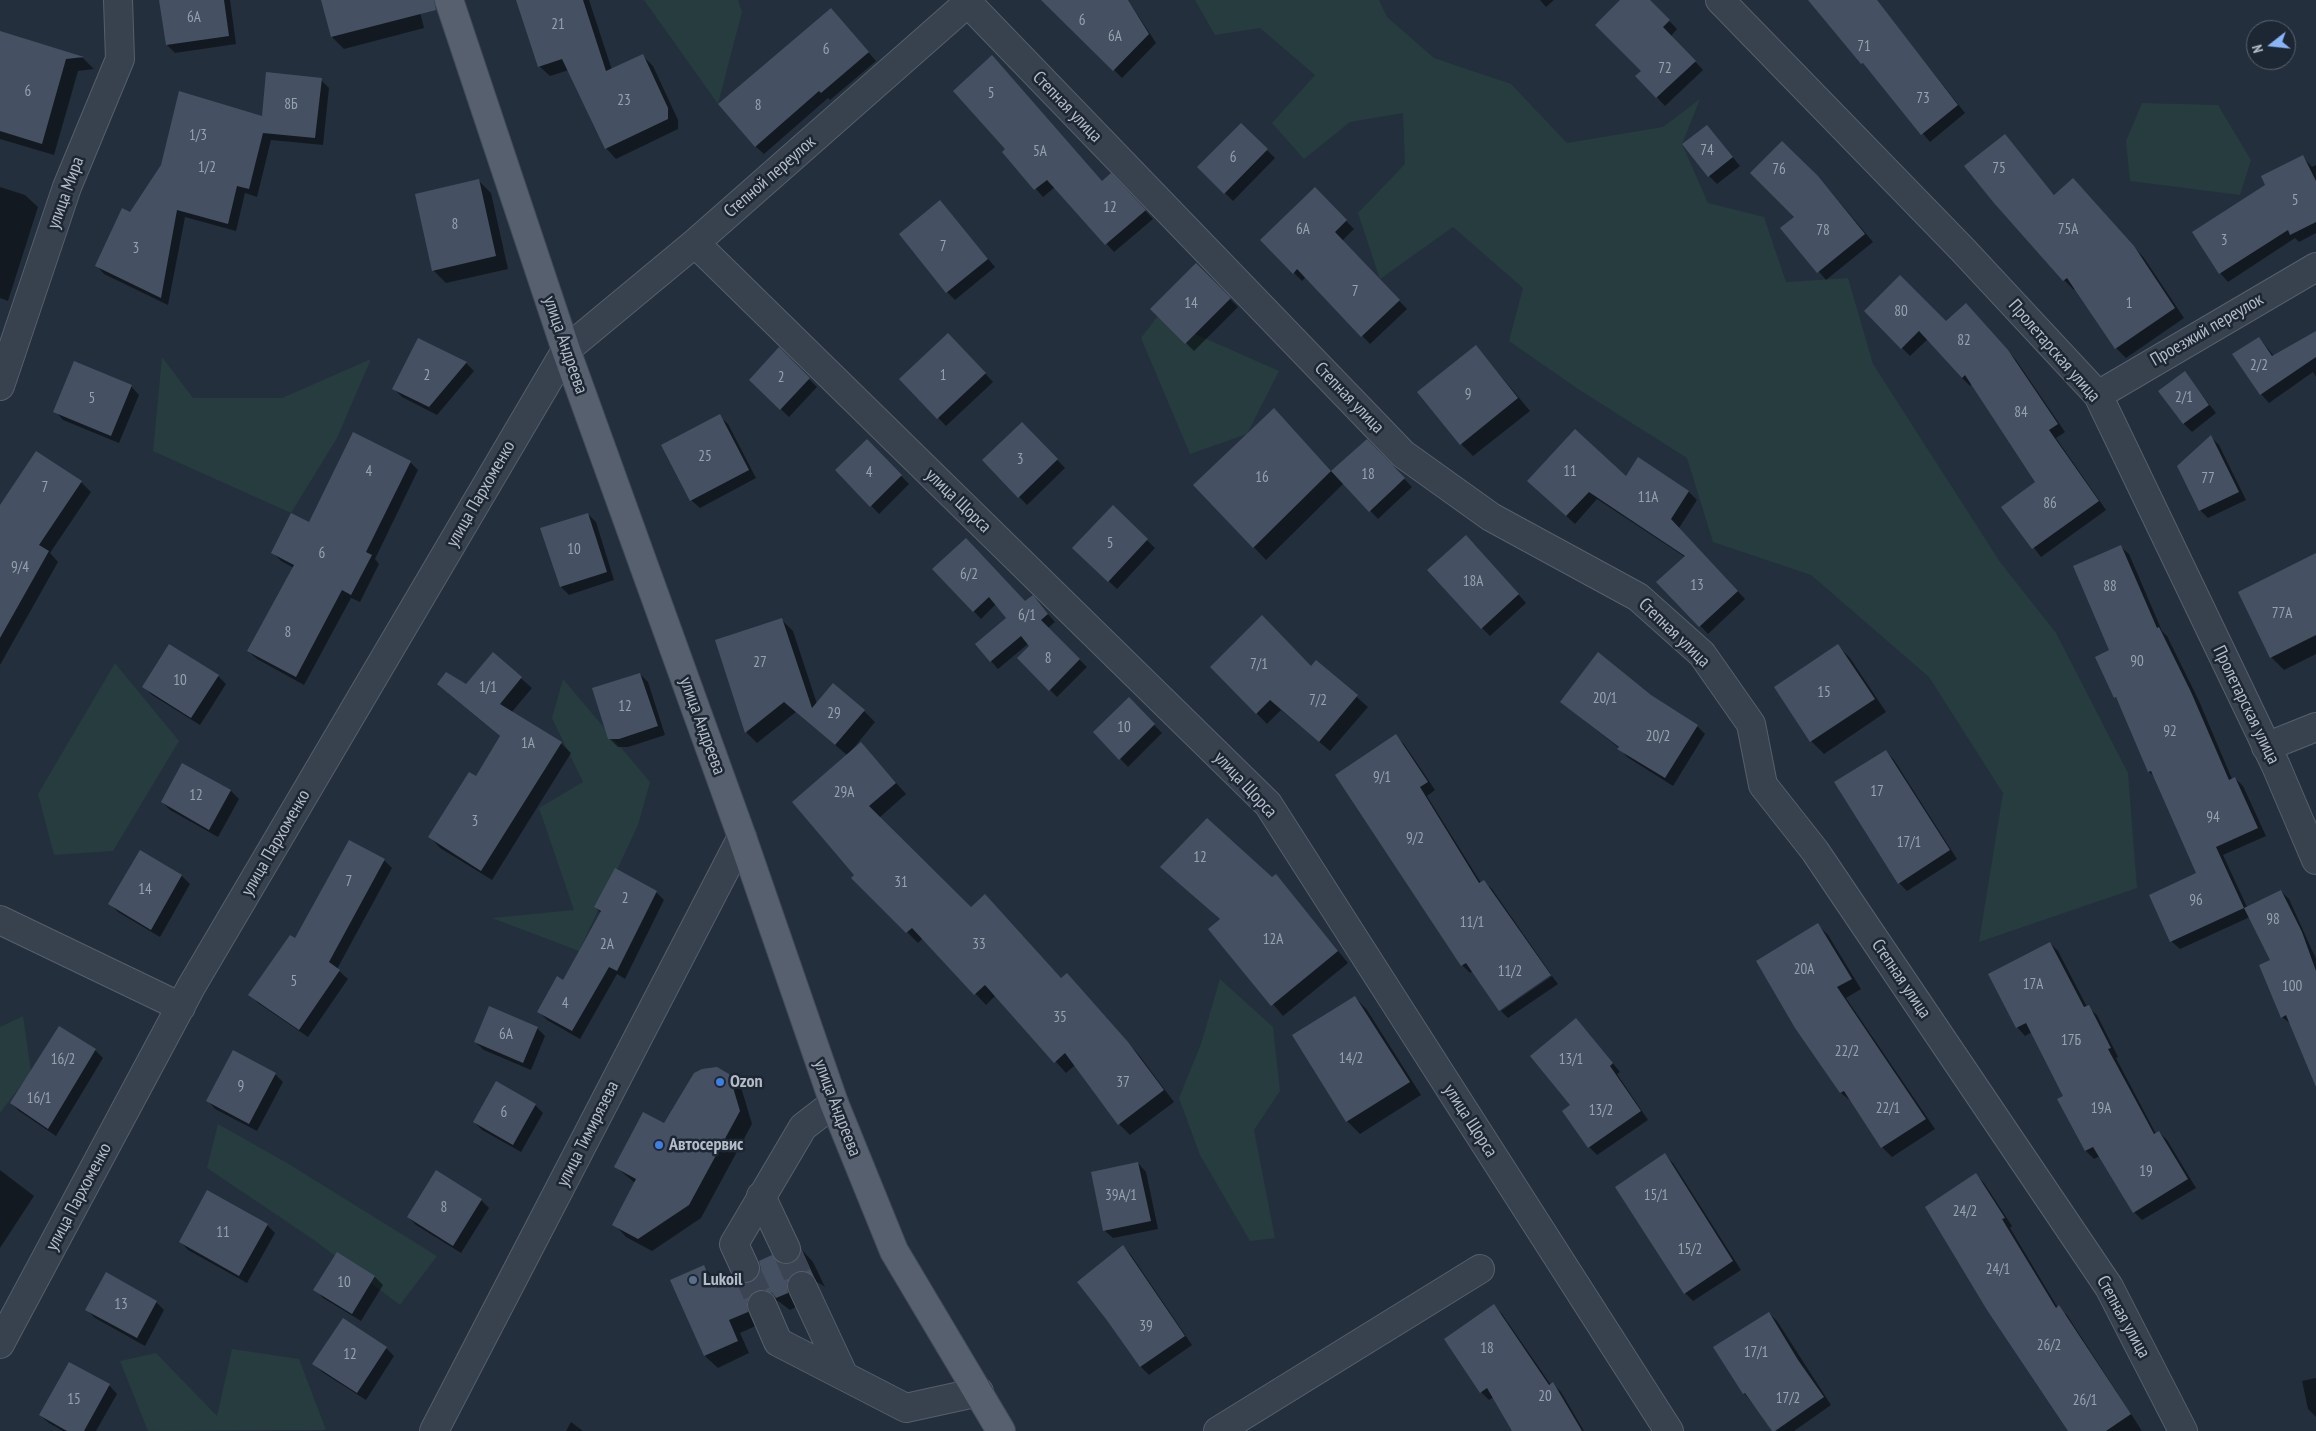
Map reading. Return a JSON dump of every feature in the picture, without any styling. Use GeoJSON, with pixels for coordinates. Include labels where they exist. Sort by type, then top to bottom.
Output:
{"type":"FeatureCollection","features":[{"type":"Feature","properties":{"kind":"main road","name":"улица Андреева"},"geometry":{"type":"LineString","coordinates":[[449,0],[566,350],[742,837],[834,1103],[894,1251],[980,1392],[1001,1431]]}},
{"type":"Feature","properties":{"kind":"street","name":"улица Мира"},"geometry":{"type":"LineString","coordinates":[[0,386],[67,187],[120,59],[118,0]]}},
{"type":"Feature","properties":{"kind":"street","name":"Пролетарская улица"},"geometry":{"type":"LineString","coordinates":[[1720,0],[1963,250],[2098,394],[2266,747],[2316,860]]}},
{"type":"Feature","properties":{"kind":"street","name":"Степной переулок"},"geometry":{"type":"LineString","coordinates":[[566,350],[695,243],[969,2]]}},
{"type":"Feature","properties":{"kind":"street","name":"Степная улица"},"geometry":{"type":"LineString","coordinates":[[969,2],[1403,454],[1491,517],[1638,598],[1702,654],[1750,724],[1762,785],[1815,851],[2109,1287],[2183,1431]]}},
{"type":"Feature","properties":{"kind":"street","name":"улица Щорса"},"geometry":{"type":"LineString","coordinates":[[695,243],[1268,804],[1669,1431]]}},
{"type":"Feature","properties":{"kind":"street","name":"Проезжий переулок"},"geometry":{"type":"LineString","coordinates":[[2098,394],[2316,267]]}},
{"type":"Feature","properties":{"kind":"street","name":"улица Пархоменко"},"geometry":{"type":"LineString","coordinates":[[0,1344],[181,1007],[566,350]]}},
{"type":"Feature","properties":{"kind":"street"},"geometry":{"type":"LineString","coordinates":[[2266,747],[2316,726]]}},
{"type":"Feature","properties":{"kind":"street","name":"улица Тимирязева"},"geometry":{"type":"LineString","coordinates":[[434,1431],[742,837]]}},
{"type":"Feature","properties":{"kind":"street"},"geometry":{"type":"LineString","coordinates":[[0,920],[181,1007]]}},
{"type":"Feature","properties":{"kind":"street"},"geometry":{"type":"LineString","coordinates":[[745,1268],[734,1244],[803,1127],[834,1103]]}},
{"type":"Feature","properties":{"kind":"street"},"geometry":{"type":"LineString","coordinates":[[762,1196],[786,1249]]}},
{"type":"Feature","properties":{"kind":"street"},"geometry":{"type":"LineString","coordinates":[[1218,1431],[1480,1269]]}},
{"type":"Feature","properties":{"kind":"street"},"geometry":{"type":"LineString","coordinates":[[802,1286],[844,1376]]}},
{"type":"Feature","properties":{"kind":"street"},"geometry":{"type":"LineString","coordinates":[[762,1305],[778,1342],[906,1408],[980,1392]]}},
{"type":"Feature","properties":{"kind":"green space"},"geometry":{"type":"Polygon","coordinates":[[[644,0],[738,0],[742,12],[718,104],[644,0]]]}},
{"type":"Feature","properties":{"kind":"green space"},"geometry":{"type":"Polygon","coordinates":[[[1195,0],[1379,0],[1387,17],[1434,58],[1511,84],[1567,143],[1663,127],[1700,99],[1682,144],[1708,203],[1764,217],[1786,282],[1848,278],[1873,364],[2000,562],[2056,633],[2128,773],[2137,888],[1979,942],[2003,793],[1929,677],[1811,575],[1713,542],[1687,458],[1578,389],[1509,341],[1523,288],[1453,227],[1380,279],[1358,213],[1405,164],[1403,113],[1350,122],[1304,159],[1272,123],[1315,75],[1260,28],[1215,35],[1195,0]]]}},
{"type":"Feature","properties":{"kind":"green space"},"geometry":{"type":"Polygon","coordinates":[[[2142,103],[2218,105],[2251,160],[2240,195],[2130,181],[2126,141],[2142,103]]]}},
{"type":"Feature","properties":{"kind":"green space"},"geometry":{"type":"Polygon","coordinates":[[[1157,317],[1279,371],[1247,434],[1190,454],[1141,338],[1157,317]]]}},
{"type":"Feature","properties":{"kind":"green space"},"geometry":{"type":"Polygon","coordinates":[[[162,357],[193,398],[282,398],[371,359],[337,438],[291,513],[153,451],[162,357]]]}},
{"type":"Feature","properties":{"kind":"green space"},"geometry":{"type":"Polygon","coordinates":[[[115,663],[179,741],[113,851],[54,855],[38,794],[115,663]]]}},
{"type":"Feature","properties":{"kind":"green space"},"geometry":{"type":"Polygon","coordinates":[[[563,679],[650,782],[638,825],[579,951],[492,918],[574,910],[539,808],[583,782],[552,718],[563,679]]]}},
{"type":"Feature","properties":{"kind":"green space"},"geometry":{"type":"Polygon","coordinates":[[[1220,979],[1273,1027],[1280,1091],[1254,1130],[1275,1238],[1250,1241],[1200,1155],[1179,1098],[1201,1044],[1220,979]]]}},
{"type":"Feature","properties":{"kind":"green space"},"geometry":{"type":"Polygon","coordinates":[[[23,1016],[31,1072],[0,1113],[0,1027],[23,1016]]]}},
{"type":"Feature","properties":{"kind":"green space"},"geometry":{"type":"Polygon","coordinates":[[[218,1124],[287,1163],[437,1256],[400,1305],[314,1240],[207,1168],[218,1124]]]}},
{"type":"Feature","properties":{"kind":"green space"},"geometry":{"type":"Polygon","coordinates":[[[232,1349],[299,1359],[326,1430],[148,1431],[120,1361],[156,1353],[217,1416],[232,1349]]]}},
{"type":"Feature","properties":{"kind":"building"},"geometry":{"type":"Polygon","coordinates":[[[159,0],[224,0],[229,36],[166,45],[159,0]]]}},
{"type":"Feature","properties":{"kind":"building"},"geometry":{"type":"Polygon","coordinates":[[[321,0],[434,0],[436,10],[331,37],[321,0]]]}},
{"type":"Feature","properties":{"kind":"building"},"geometry":{"type":"Polygon","coordinates":[[[516,0],[583,0],[606,71],[643,54],[668,108],[668,119],[605,149],[562,59],[538,67],[516,0]]]}},
{"type":"Feature","properties":{"kind":"building"},"geometry":{"type":"Polygon","coordinates":[[[1041,0],[1128,0],[1149,34],[1113,71],[1041,0]]]}},
{"type":"Feature","properties":{"kind":"building"},"geometry":{"type":"Polygon","coordinates":[[[1620,0],[1650,0],[1670,20],[1663,27],[1696,61],[1656,98],[1635,76],[1641,71],[1595,25],[1620,0]]]}},
{"type":"Feature","properties":{"kind":"building"},"geometry":{"type":"Polygon","coordinates":[[[1808,0],[1877,0],[1958,105],[1921,135],[1863,63],[1861,64],[1808,0]]]}},
{"type":"Feature","properties":{"kind":"building"},"geometry":{"type":"Polygon","coordinates":[[[831,8],[869,52],[821,93],[819,91],[755,147],[718,104],[831,8]]]}},
{"type":"Feature","properties":{"kind":"building"},"geometry":{"type":"Polygon","coordinates":[[[0,31],[84,57],[66,59],[42,144],[0,131],[0,31]]]}},
{"type":"Feature","properties":{"kind":"building"},"geometry":{"type":"Polygon","coordinates":[[[992,55],[1102,181],[1111,173],[1146,210],[1105,245],[1047,180],[1034,190],[1002,152],[1005,149],[953,91],[992,55]]]}},
{"type":"Feature","properties":{"kind":"building"},"geometry":{"type":"Polygon","coordinates":[[[266,72],[322,78],[315,138],[263,133],[249,189],[237,186],[228,224],[177,210],[161,298],[95,266],[122,208],[130,212],[161,165],[179,91],[262,116],[266,72]]]}},
{"type":"Feature","properties":{"kind":"building"},"geometry":{"type":"Polygon","coordinates":[[[1241,123],[1268,149],[1224,194],[1197,167],[1241,123]]]}},
{"type":"Feature","properties":{"kind":"building"},"geometry":{"type":"Polygon","coordinates":[[[1707,125],[1733,157],[1708,177],[1682,144],[1707,125]]]}},
{"type":"Feature","properties":{"kind":"building"},"geometry":{"type":"Polygon","coordinates":[[[2005,134],[2054,195],[2073,178],[2134,246],[2175,308],[2115,349],[2067,278],[2063,281],[1964,166],[2005,134]]]}},
{"type":"Feature","properties":{"kind":"building"},"geometry":{"type":"Polygon","coordinates":[[[1782,141],[1818,176],[1865,234],[1817,273],[1780,228],[1794,217],[1750,173],[1782,141]]]}},
{"type":"Feature","properties":{"kind":"building"},"geometry":{"type":"Polygon","coordinates":[[[2303,155],[2316,181],[2316,222],[2290,235],[2288,230],[2219,274],[2192,232],[2265,185],[2261,176],[2303,155]]]}},
{"type":"Feature","properties":{"kind":"building"},"geometry":{"type":"Polygon","coordinates":[[[479,179],[496,256],[432,271],[415,194],[479,179]]]}},
{"type":"Feature","properties":{"kind":"building"},"geometry":{"type":"Polygon","coordinates":[[[1315,187],[1347,220],[1335,232],[1400,300],[1361,337],[1297,269],[1293,274],[1260,240],[1315,187]]]}},
{"type":"Feature","properties":{"kind":"building"},"geometry":{"type":"Polygon","coordinates":[[[940,200],[988,259],[946,293],[899,234],[940,200]]]}},
{"type":"Feature","properties":{"kind":"building"},"geometry":{"type":"Polygon","coordinates":[[[1196,263],[1231,298],[1185,344],[1150,309],[1196,263]]]}},
{"type":"Feature","properties":{"kind":"building"},"geometry":{"type":"Polygon","coordinates":[[[1900,275],[1946,321],[1966,303],[2008,350],[2058,424],[2049,430],[2099,501],[2032,549],[2001,507],[2035,482],[1965,375],[1962,378],[1919,331],[1901,349],[1864,311],[1900,275]]]}},
{"type":"Feature","properties":{"kind":"building"},"geometry":{"type":"Polygon","coordinates":[[[2316,331],[2316,357],[2260,395],[2232,354],[2259,337],[2272,356],[2316,331]]]}},
{"type":"Feature","properties":{"kind":"building"},"geometry":{"type":"Polygon","coordinates":[[[948,333],[986,373],[937,419],[899,379],[948,333]]]}},
{"type":"Feature","properties":{"kind":"building"},"geometry":{"type":"Polygon","coordinates":[[[418,338],[467,362],[429,407],[392,389],[418,338]]]}},
{"type":"Feature","properties":{"kind":"building"},"geometry":{"type":"Polygon","coordinates":[[[1476,345],[1518,398],[1460,445],[1417,392],[1476,345]]]}},
{"type":"Feature","properties":{"kind":"building"},"geometry":{"type":"Polygon","coordinates":[[[779,347],[810,378],[780,410],[749,380],[779,347]]]}},
{"type":"Feature","properties":{"kind":"building"},"geometry":{"type":"Polygon","coordinates":[[[74,361],[132,385],[111,436],[53,412],[74,361]]]}},
{"type":"Feature","properties":{"kind":"building"},"geometry":{"type":"Polygon","coordinates":[[[2185,371],[2209,405],[2183,424],[2158,391],[2185,371]]]}},
{"type":"Feature","properties":{"kind":"building"},"geometry":{"type":"Polygon","coordinates":[[[1274,408],[1331,471],[1253,548],[1193,485],[1274,408]]]}},
{"type":"Feature","properties":{"kind":"building"},"geometry":{"type":"Polygon","coordinates":[[[720,414],[749,470],[690,501],[661,445],[720,414]]]}},
{"type":"Feature","properties":{"kind":"building"},"geometry":{"type":"Polygon","coordinates":[[[1022,422],[1058,459],[1018,498],[982,460],[1022,422]]]}},
{"type":"Feature","properties":{"kind":"building"},"geometry":{"type":"Polygon","coordinates":[[[1575,429],[1626,476],[1638,457],[1689,491],[1671,519],[1738,591],[1699,627],[1656,582],[1685,556],[1589,492],[1566,516],[1527,481],[1575,429]]]}},
{"type":"Feature","properties":{"kind":"building"},"geometry":{"type":"Polygon","coordinates":[[[353,432],[411,461],[366,552],[372,555],[351,595],[342,590],[296,677],[247,651],[294,565],[271,553],[291,513],[309,522],[353,432]]]}},
{"type":"Feature","properties":{"kind":"building"},"geometry":{"type":"Polygon","coordinates":[[[2211,435],[2239,492],[2199,511],[2177,466],[2211,435]]]}},
{"type":"Feature","properties":{"kind":"building"},"geometry":{"type":"Polygon","coordinates":[[[867,439],[902,475],[870,507],[835,470],[867,439]]]}},
{"type":"Feature","properties":{"kind":"building"},"geometry":{"type":"Polygon","coordinates":[[[1367,439],[1405,478],[1369,512],[1331,471],[1367,439]]]}},
{"type":"Feature","properties":{"kind":"building"},"geometry":{"type":"Polygon","coordinates":[[[36,451],[82,481],[39,545],[49,551],[0,638],[0,505],[36,451]]]}},
{"type":"Feature","properties":{"kind":"building"},"geometry":{"type":"Polygon","coordinates":[[[1113,505],[1148,539],[1108,582],[1072,548],[1113,505]]]}},
{"type":"Feature","properties":{"kind":"building"},"geometry":{"type":"Polygon","coordinates":[[[588,513],[607,572],[560,587],[540,528],[588,513]]]}},
{"type":"Feature","properties":{"kind":"building"},"geometry":{"type":"Polygon","coordinates":[[[1466,535],[1519,594],[1481,629],[1427,570],[1466,535]]]}},
{"type":"Feature","properties":{"kind":"building"},"geometry":{"type":"Polygon","coordinates":[[[966,538],[1025,601],[1033,595],[1048,614],[1041,620],[1080,659],[1049,691],[1017,658],[1029,646],[1021,636],[990,662],[975,644],[1006,618],[989,597],[973,612],[932,569],[966,538]]]}},
{"type":"Feature","properties":{"kind":"building"},"geometry":{"type":"Polygon","coordinates":[[[2121,545],[2157,628],[2159,627],[2191,692],[2229,780],[2235,777],[2258,828],[2216,847],[2244,908],[2170,942],[2149,895],[2196,873],[2151,771],[2148,772],[2116,697],[2114,698],[2095,657],[2109,650],[2073,566],[2121,545]]]}},
{"type":"Feature","properties":{"kind":"building"},"geometry":{"type":"Polygon","coordinates":[[[2316,553],[2316,635],[2270,658],[2238,592],[2316,553]]]}},
{"type":"Feature","properties":{"kind":"building"},"geometry":{"type":"Polygon","coordinates":[[[1262,615],[1311,666],[1316,660],[1358,695],[1319,742],[1270,700],[1256,714],[1210,667],[1262,615]]]}},
{"type":"Feature","properties":{"kind":"building"},"geometry":{"type":"Polygon","coordinates":[[[782,618],[812,708],[833,683],[865,710],[835,745],[784,702],[745,733],[715,640],[782,618]]]}},
{"type":"Feature","properties":{"kind":"building"},"geometry":{"type":"Polygon","coordinates":[[[169,644],[219,675],[191,718],[142,687],[169,644]]]}},
{"type":"Feature","properties":{"kind":"building"},"geometry":{"type":"Polygon","coordinates":[[[1838,644],[1875,699],[1810,742],[1774,687],[1838,644]]]}},
{"type":"Feature","properties":{"kind":"building"},"geometry":{"type":"Polygon","coordinates":[[[493,652],[522,677],[500,704],[562,742],[481,871],[428,837],[469,772],[476,776],[500,736],[437,684],[446,672],[466,684],[493,652]]]}},
{"type":"Feature","properties":{"kind":"building"},"geometry":{"type":"Polygon","coordinates":[[[1598,652],[1651,695],[1698,725],[1665,778],[1617,749],[1619,747],[1560,702],[1598,652]]]}},
{"type":"Feature","properties":{"kind":"building"},"geometry":{"type":"Polygon","coordinates":[[[640,673],[658,726],[619,739],[608,739],[592,688],[640,673]]]}},
{"type":"Feature","properties":{"kind":"building"},"geometry":{"type":"Polygon","coordinates":[[[1129,697],[1155,724],[1119,760],[1093,732],[1129,697]]]}},
{"type":"Feature","properties":{"kind":"building"},"geometry":{"type":"Polygon","coordinates":[[[1396,734],[1428,782],[1420,787],[1479,883],[1484,880],[1551,975],[1499,1011],[1466,963],[1461,966],[1335,775],[1396,734]]]}},
{"type":"Feature","properties":{"kind":"building"},"geometry":{"type":"Polygon","coordinates":[[[861,742],[896,783],[869,806],[971,907],[985,894],[1061,978],[1067,973],[1128,1042],[1164,1090],[1118,1125],[1065,1053],[1054,1063],[985,985],[974,995],[912,928],[906,933],[851,878],[854,875],[792,802],[861,742]]]}},
{"type":"Feature","properties":{"kind":"building"},"geometry":{"type":"Polygon","coordinates":[[[1886,750],[1950,850],[1898,884],[1834,782],[1886,750]]]}},
{"type":"Feature","properties":{"kind":"building"},"geometry":{"type":"Polygon","coordinates":[[[182,763],[231,790],[209,830],[161,802],[182,763]]]}},
{"type":"Feature","properties":{"kind":"building"},"geometry":{"type":"Polygon","coordinates":[[[1207,818],[1272,877],[1276,874],[1338,951],[1271,1006],[1208,929],[1220,919],[1160,867],[1207,818]]]}},
{"type":"Feature","properties":{"kind":"building"},"geometry":{"type":"Polygon","coordinates":[[[349,840],[385,859],[329,962],[340,970],[299,1030],[248,995],[290,935],[295,938],[349,840]]]}},
{"type":"Feature","properties":{"kind":"building"},"geometry":{"type":"Polygon","coordinates":[[[140,850],[182,875],[151,930],[108,904],[140,850]]]}},
{"type":"Feature","properties":{"kind":"building"},"geometry":{"type":"Polygon","coordinates":[[[615,868],[657,891],[617,971],[609,967],[572,1031],[537,1012],[557,976],[563,980],[601,911],[594,907],[615,868]]]}},
{"type":"Feature","properties":{"kind":"building"},"geometry":{"type":"Polygon","coordinates":[[[2281,890],[2302,932],[2316,971],[2316,1087],[2286,1015],[2281,1018],[2259,965],[2270,960],[2244,908],[2281,890]]]}},
{"type":"Feature","properties":{"kind":"building"},"geometry":{"type":"Polygon","coordinates":[[[1818,923],[1852,979],[1837,987],[1926,1119],[1881,1148],[1844,1091],[1840,1093],[1795,1028],[1756,961],[1818,923]]]}},
{"type":"Feature","properties":{"kind":"building"},"geometry":{"type":"Polygon","coordinates":[[[2050,942],[2084,1007],[2089,1005],[2111,1048],[2108,1049],[2154,1134],[2159,1131],[2188,1179],[2133,1213],[2093,1147],[2085,1151],[2057,1099],[2063,1096],[2026,1023],[2016,1028],[1988,974],[2050,942]]]}},
{"type":"Feature","properties":{"kind":"building"},"geometry":{"type":"Polygon","coordinates":[[[1355,996],[1410,1082],[1346,1122],[1292,1035],[1355,996]]]}},
{"type":"Feature","properties":{"kind":"building"},"geometry":{"type":"Polygon","coordinates":[[[489,1006],[538,1027],[523,1063],[474,1042],[489,1006]]]}},
{"type":"Feature","properties":{"kind":"building"},"geometry":{"type":"Polygon","coordinates":[[[1576,1018],[1613,1063],[1610,1066],[1641,1111],[1588,1148],[1562,1111],[1570,1105],[1530,1056],[1576,1018]]]}},
{"type":"Feature","properties":{"kind":"building"},"geometry":{"type":"Polygon","coordinates":[[[59,1026],[96,1049],[48,1129],[10,1103],[59,1026]]]}},
{"type":"Feature","properties":{"kind":"building"},"geometry":{"type":"Polygon","coordinates":[[[233,1050],[276,1073],[249,1124],[206,1101],[233,1050]]]}},
{"type":"Feature","properties":{"kind":"building"},"geometry":{"type":"Polygon","coordinates":[[[717,1067],[729,1074],[740,1111],[689,1205],[638,1239],[612,1225],[636,1179],[614,1167],[643,1112],[664,1123],[694,1073],[702,1069],[717,1067]]]}},
{"type":"Feature","properties":{"kind":"building"},"geometry":{"type":"Polygon","coordinates":[[[496,1081],[536,1104],[513,1145],[473,1122],[496,1081]]]}},
{"type":"Feature","properties":{"kind":"building"},"geometry":{"type":"Polygon","coordinates":[[[1665,1153],[1733,1261],[1684,1294],[1615,1187],[1665,1153]]]}},
{"type":"Feature","properties":{"kind":"building"},"geometry":{"type":"Polygon","coordinates":[[[1138,1162],[1151,1221],[1103,1231],[1091,1172],[1138,1162]]]}},
{"type":"Feature","properties":{"kind":"building"},"geometry":{"type":"Polygon","coordinates":[[[436,1170],[482,1199],[453,1246],[407,1217],[436,1170]]]}},
{"type":"Feature","properties":{"kind":"building"},"geometry":{"type":"Polygon","coordinates":[[[1976,1173],[2005,1218],[2002,1219],[2056,1308],[2059,1305],[2131,1414],[2106,1431],[2068,1431],[1987,1310],[1925,1207],[1976,1173]]]}},
{"type":"Feature","properties":{"kind":"building"},"geometry":{"type":"Polygon","coordinates":[[[207,1190],[268,1224],[239,1276],[179,1242],[207,1190]]]}},
{"type":"Feature","properties":{"kind":"building"},"geometry":{"type":"Polygon","coordinates":[[[1123,1245],[1185,1336],[1140,1367],[1077,1282],[1123,1245]]]}},
{"type":"Feature","properties":{"kind":"building"},"geometry":{"type":"Polygon","coordinates":[[[801,1248],[814,1277],[804,1271],[795,1272],[787,1284],[788,1293],[776,1298],[772,1293],[764,1290],[755,1291],[750,1295],[747,1303],[748,1312],[729,1320],[738,1341],[704,1356],[670,1280],[704,1265],[712,1283],[731,1274],[736,1281],[743,1283],[751,1282],[758,1277],[761,1269],[759,1261],[772,1255],[778,1262],[785,1265],[792,1263],[799,1257],[801,1248]]]}},
{"type":"Feature","properties":{"kind":"building"},"geometry":{"type":"Polygon","coordinates":[[[337,1252],[375,1276],[352,1314],[313,1290],[337,1252]]]}},
{"type":"Feature","properties":{"kind":"building"},"geometry":{"type":"Polygon","coordinates":[[[106,1272],[157,1301],[137,1338],[85,1310],[106,1272]]]}},
{"type":"Feature","properties":{"kind":"building"},"geometry":{"type":"Polygon","coordinates":[[[1494,1304],[1549,1385],[1553,1382],[1582,1431],[1512,1431],[1487,1388],[1480,1393],[1444,1339],[1494,1304]]]}},
{"type":"Feature","properties":{"kind":"building"},"geometry":{"type":"Polygon","coordinates":[[[1769,1312],[1798,1360],[1824,1397],[1775,1431],[1772,1431],[1745,1393],[1743,1394],[1713,1347],[1769,1312]]]}},
{"type":"Feature","properties":{"kind":"building"},"geometry":{"type":"Polygon","coordinates":[[[343,1318],[387,1347],[357,1393],[312,1364],[343,1318]]]}},
{"type":"Feature","properties":{"kind":"building"},"geometry":{"type":"Polygon","coordinates":[[[69,1362],[110,1384],[84,1431],[67,1431],[39,1415],[69,1362]]]}},
{"type":"Feature","properties":{"kind":"tunnel"},"geometry":{"type":"LineString","coordinates":[[786,1249],[802,1286]]}},
{"type":"Feature","properties":{"kind":"tunnel"},"geometry":{"type":"LineString","coordinates":[[745,1268],[762,1305]]}},
{"type":"Feature","properties":{"kind":"place","name":"Ozon"},"geometry":{"type":"Point","coordinates":[720,1082]}},
{"type":"Feature","properties":{"kind":"place","name":"Автосервис"},"geometry":{"type":"Point","coordinates":[659,1145]}},
{"type":"Feature","properties":{"kind":"place","name":"Lukoil"},"geometry":{"type":"Point","coordinates":[693,1280]}}]}
